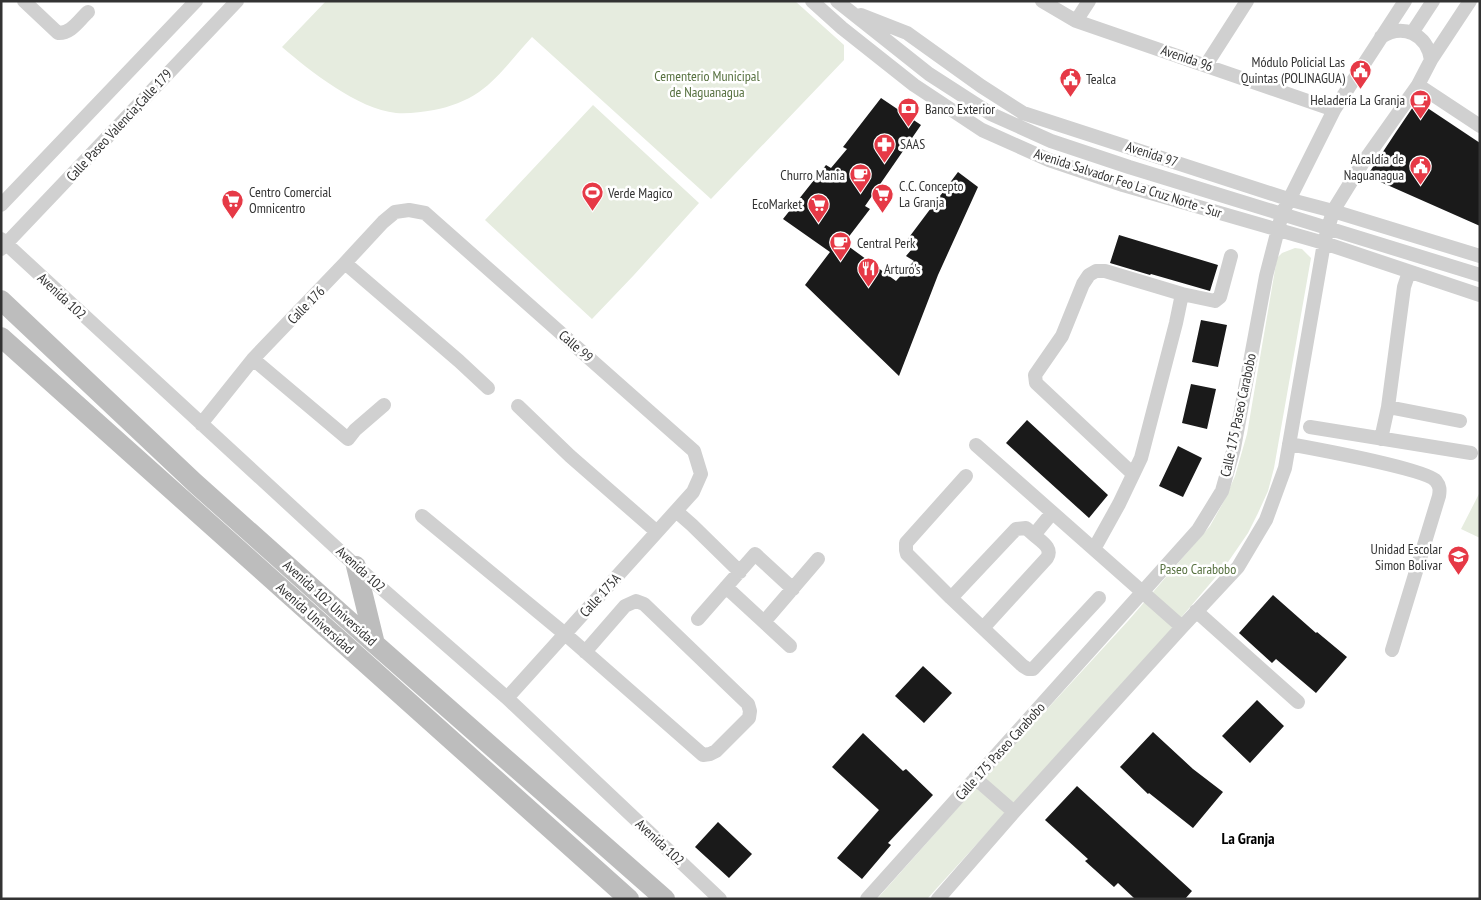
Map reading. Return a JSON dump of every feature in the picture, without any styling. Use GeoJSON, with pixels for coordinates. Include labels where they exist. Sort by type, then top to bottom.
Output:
{"type":"FeatureCollection","features":[{"type":"Feature","properties":{"kind":"main road","name":"Avenida 102 Universidad"},"geometry":{"type":"LineString","coordinates":[[1,300],[195,483],[665,899]]}},
{"type":"Feature","properties":{"kind":"main road","name":"Avenida Universidad"},"geometry":{"type":"LineString","coordinates":[[1,337],[624,896]]}},
{"type":"Feature","properties":{"kind":"main road"},"geometry":{"type":"LineString","coordinates":[[356,566],[375,644]]}},
{"type":"Feature","properties":{"kind":"street"},"geometry":{"type":"LineString","coordinates":[[24,1],[58,32],[64,33],[69,31],[88,12]]}},
{"type":"Feature","properties":{"kind":"street"},"geometry":{"type":"LineString","coordinates":[[1,205],[196,1]]}},
{"type":"Feature","properties":{"kind":"street","name":"Calle Paseo Valencia;Calle 179"},"geometry":{"type":"LineString","coordinates":[[3,244],[237,1]]}},
{"type":"Feature","properties":{"kind":"street","name":"Avenida Salvador Feo La Cruz Norte - Sur"},"geometry":{"type":"LineString","coordinates":[[812,1],[842,28],[914,85],[982,130],[1049,160],[1278,231],[1324,243],[1480,295]]}},
{"type":"Feature","properties":{"kind":"street","name":"Avenida 96"},"geometry":{"type":"LineString","coordinates":[[1042,1],[1076,21],[1334,110]]}},
{"type":"Feature","properties":{"kind":"street"},"geometry":{"type":"LineString","coordinates":[[1076,21],[1088,1]]}},
{"type":"Feature","properties":{"kind":"street"},"geometry":{"type":"LineString","coordinates":[[1206,65],[1247,1]]}},
{"type":"Feature","properties":{"kind":"street","name":"Calle 175 Paseo Carabobo"},"geometry":{"type":"LineString","coordinates":[[867,899],[1198,530],[1222,491],[1234,448],[1266,276],[1282,214],[1334,110],[1405,1]]}},
{"type":"Feature","properties":{"kind":"street"},"geometry":{"type":"LineString","coordinates":[[1412,33],[1433,1]]}},
{"type":"Feature","properties":{"kind":"street"},"geometry":{"type":"LineString","coordinates":[[938,899],[1014,812],[1238,567],[1266,520],[1284,468],[1324,243],[1333,211],[1362,164],[1418,85],[1431,60],[1470,1]]}},
{"type":"Feature","properties":{"kind":"street","name":"Avenida Salvador Feo La Cruz Norte - Sur"},"geometry":{"type":"LineString","coordinates":[[841,5],[929,74],[990,114],[1051,141],[1480,275]]}},
{"type":"Feature","properties":{"kind":"street","name":"Avenida 97"},"geometry":{"type":"LineString","coordinates":[[841,5],[907,33],[981,86],[1023,113],[1290,200],[1333,211],[1480,256]]}},
{"type":"Feature","properties":{"kind":"street"},"geometry":{"type":"LineString","coordinates":[[1381,38],[1386,34],[1399,31],[1412,33],[1423,41],[1431,60]]}},
{"type":"Feature","properties":{"kind":"street"},"geometry":{"type":"LineString","coordinates":[[1418,85],[1480,126]]}},
{"type":"Feature","properties":{"kind":"street","name":"Calle 176"},"geometry":{"type":"LineString","coordinates":[[201,424],[253,359],[383,222],[395,212],[409,210],[425,213]]}},
{"type":"Feature","properties":{"kind":"street","name":"Calle 99"},"geometry":{"type":"LineString","coordinates":[[425,213],[694,450],[701,474],[693,492]]}},
{"type":"Feature","properties":{"kind":"street","name":"Avenida 102"},"geometry":{"type":"LineString","coordinates":[[3,244],[356,566],[507,698],[720,899]]}},
{"type":"Feature","properties":{"kind":"street"},"geometry":{"type":"LineString","coordinates":[[1133,474],[1036,383],[1036,375],[1062,336],[1083,284],[1089,275],[1096,271],[1105,271],[1182,294],[1215,301],[1220,297],[1230,256]]}},
{"type":"Feature","properties":{"kind":"street"},"geometry":{"type":"LineString","coordinates":[[346,263],[488,388]]}},
{"type":"Feature","properties":{"kind":"street"},"geometry":{"type":"LineString","coordinates":[[1381,439],[1388,407],[1404,287],[1409,272]]}},
{"type":"Feature","properties":{"kind":"street"},"geometry":{"type":"LineString","coordinates":[[1094,549],[1119,504],[1141,458],[1182,294]]}},
{"type":"Feature","properties":{"kind":"street"},"geometry":{"type":"LineString","coordinates":[[253,359],[348,439],[355,430],[384,405]]}},
{"type":"Feature","properties":{"kind":"street"},"geometry":{"type":"LineString","coordinates":[[518,406],[570,456],[657,532]]}},
{"type":"Feature","properties":{"kind":"street"},"geometry":{"type":"LineString","coordinates":[[1388,407],[1460,421]]}},
{"type":"Feature","properties":{"kind":"street"},"geometry":{"type":"LineString","coordinates":[[1310,428],[1471,453]]}},
{"type":"Feature","properties":{"kind":"street"},"geometry":{"type":"LineString","coordinates":[[1289,444],[1385,464],[1426,475],[1436,480],[1440,488],[1439,496],[1392,650]]}},
{"type":"Feature","properties":{"kind":"street"},"geometry":{"type":"LineString","coordinates":[[976,445],[1182,627]]}},
{"type":"Feature","properties":{"kind":"street"},"geometry":{"type":"LineString","coordinates":[[966,476],[906,543],[907,554],[1023,666],[1033,669],[1099,598]]}},
{"type":"Feature","properties":{"kind":"street","name":"Calle 175A"},"geometry":{"type":"LineString","coordinates":[[507,698],[693,492]]}},
{"type":"Feature","properties":{"kind":"street"},"geometry":{"type":"LineString","coordinates":[[676,511],[740,572]]}},
{"type":"Feature","properties":{"kind":"street"},"geometry":{"type":"LineString","coordinates":[[1034,535],[1052,512]]}},
{"type":"Feature","properties":{"kind":"street"},"geometry":{"type":"LineString","coordinates":[[422,516],[565,634],[585,652],[703,754],[710,754],[716,751],[748,718],[750,711],[748,704],[644,604],[636,601],[626,606],[585,652]]}},
{"type":"Feature","properties":{"kind":"street"},"geometry":{"type":"LineString","coordinates":[[951,598],[1016,529],[1026,528],[1049,549],[1050,554],[1047,558],[983,628]]}},
{"type":"Feature","properties":{"kind":"street"},"geometry":{"type":"LineString","coordinates":[[698,618],[755,554],[793,590]]}},
{"type":"Feature","properties":{"kind":"street"},"geometry":{"type":"LineString","coordinates":[[764,622],[818,560]]}},
{"type":"Feature","properties":{"kind":"street"},"geometry":{"type":"LineString","coordinates":[[726,587],[790,646]]}},
{"type":"Feature","properties":{"kind":"street"},"geometry":{"type":"LineString","coordinates":[[1196,612],[1298,702]]}},
{"type":"Feature","properties":{"kind":"street"},"geometry":{"type":"LineString","coordinates":[[975,778],[1014,812]]}},
{"type":"Feature","properties":{"kind":"green space","name":"Cementerio Municipal de Naguanagua"},"geometry":{"type":"Polygon","coordinates":[[[326,1],[795,1],[844,45],[844,60],[711,199],[532,37],[501,73],[487,86],[469,98],[440,109],[396,113],[381,110],[351,97],[306,67],[282,47],[326,1]]]}},
{"type":"Feature","properties":{"kind":"green space","name":"Verde Magico"},"geometry":{"type":"Polygon","coordinates":[[[593,105],[699,203],[592,319],[485,220],[593,105]]]}},
{"type":"Feature","properties":{"kind":"green space","name":"Paseo Carabobo"},"geometry":{"type":"Polygon","coordinates":[[[1295,248],[1302,249],[1311,258],[1274,468],[1268,491],[1248,533],[1226,565],[1155,648],[927,899],[877,899],[993,768],[1128,621],[1210,526],[1235,476],[1247,434],[1277,258],[1282,253],[1295,248]]]}},
{"type":"Feature","properties":{"kind":"green space"},"geometry":{"type":"Polygon","coordinates":[[[1480,492],[1480,538],[1461,529],[1480,492]]]}},
{"type":"Feature","properties":{"kind":"building"},"geometry":{"type":"Polygon","coordinates":[[[881,98],[921,125],[865,206],[870,209],[844,243],[896,281],[914,261],[906,256],[912,249],[904,244],[958,172],[978,187],[938,275],[899,376],[805,285],[830,252],[783,219],[826,165],[831,168],[847,149],[843,147],[881,98]]]}},
{"type":"Feature","properties":{"kind":"building"},"geometry":{"type":"Polygon","coordinates":[[[1417,101],[1480,143],[1480,226],[1367,176],[1417,101]]]}},
{"type":"Feature","properties":{"kind":"building"},"geometry":{"type":"Polygon","coordinates":[[[1119,235],[1218,265],[1210,291],[1110,263],[1119,235]]]}},
{"type":"Feature","properties":{"kind":"building"},"geometry":{"type":"Polygon","coordinates":[[[1201,320],[1227,325],[1218,367],[1192,362],[1201,320]]]}},
{"type":"Feature","properties":{"kind":"building"},"geometry":{"type":"Polygon","coordinates":[[[1191,384],[1216,389],[1207,429],[1182,423],[1191,384]]]}},
{"type":"Feature","properties":{"kind":"building"},"geometry":{"type":"Polygon","coordinates":[[[1027,420],[1108,495],[1089,518],[1006,443],[1027,420]]]}},
{"type":"Feature","properties":{"kind":"building"},"geometry":{"type":"Polygon","coordinates":[[[1178,446],[1202,458],[1183,497],[1159,486],[1178,446]]]}},
{"type":"Feature","properties":{"kind":"building"},"geometry":{"type":"Polygon","coordinates":[[[1273,595],[1316,633],[1347,657],[1316,693],[1276,659],[1272,663],[1239,633],[1273,595]]]}},
{"type":"Feature","properties":{"kind":"building"},"geometry":{"type":"Polygon","coordinates":[[[923,666],[952,693],[924,723],[895,696],[923,666]]]}},
{"type":"Feature","properties":{"kind":"building"},"geometry":{"type":"Polygon","coordinates":[[[1257,700],[1284,726],[1250,763],[1222,736],[1257,700]]]}},
{"type":"Feature","properties":{"kind":"building"},"geometry":{"type":"Polygon","coordinates":[[[1153,732],[1193,769],[1223,792],[1193,828],[1148,794],[1120,767],[1153,732]]]}},
{"type":"Feature","properties":{"kind":"building"},"geometry":{"type":"Polygon","coordinates":[[[863,733],[903,771],[906,769],[933,795],[888,843],[891,845],[862,879],[837,858],[879,810],[832,767],[863,733]]]}},
{"type":"Feature","properties":{"kind":"building"},"geometry":{"type":"Polygon","coordinates":[[[1077,786],[1192,891],[1185,899],[1135,899],[1118,883],[1114,887],[1085,861],[1088,859],[1045,820],[1077,786]]]}},
{"type":"Feature","properties":{"kind":"building"},"geometry":{"type":"Polygon","coordinates":[[[718,822],[752,854],[729,878],[695,847],[718,822]]]}},
{"type":"Feature","properties":{"kind":"place","name":"Módulo Policial Las Quintas (POLINAGUA)"},"geometry":{"type":"Point","coordinates":[1361,89]}},
{"type":"Feature","properties":{"kind":"place","name":"Tealca"},"geometry":{"type":"Point","coordinates":[1070,98]}},
{"type":"Feature","properties":{"kind":"place","name":"Heladería La Granja"},"geometry":{"type":"Point","coordinates":[1421,119]}},
{"type":"Feature","properties":{"kind":"place","name":"Banco Exterior"},"geometry":{"type":"Point","coordinates":[909,128]}},
{"type":"Feature","properties":{"kind":"place","name":"SAAS"},"geometry":{"type":"Point","coordinates":[884,163]}},
{"type":"Feature","properties":{"kind":"place","name":"Alcaldía de Naguanagua"},"geometry":{"type":"Point","coordinates":[1420,186]}},
{"type":"Feature","properties":{"kind":"place","name":"Churro Mania"},"geometry":{"type":"Point","coordinates":[861,194]}},
{"type":"Feature","properties":{"kind":"place","name":"Verde Magico"},"geometry":{"type":"Point","coordinates":[592,212]}},
{"type":"Feature","properties":{"kind":"place","name":"C.C. Concepto La Granja"},"geometry":{"type":"Point","coordinates":[883,213]}},
{"type":"Feature","properties":{"kind":"place","name":"Centro Comercial Omnicentro"},"geometry":{"type":"Point","coordinates":[233,219]}},
{"type":"Feature","properties":{"kind":"place","name":"EcoMarket"},"geometry":{"type":"Point","coordinates":[818,223]}},
{"type":"Feature","properties":{"kind":"place","name":"Central Perk"},"geometry":{"type":"Point","coordinates":[841,262]}},
{"type":"Feature","properties":{"kind":"place","name":"Arturo's"},"geometry":{"type":"Point","coordinates":[868,288]}},
{"type":"Feature","properties":{"kind":"place","name":"Unidad Escolar Simon Bolivar"},"geometry":{"type":"Point","coordinates":[1458,576]}},
{"type":"Feature","properties":{"kind":"district","name":"La Granja"},"geometry":{"type":"Point","coordinates":[1248,838]}}]}
